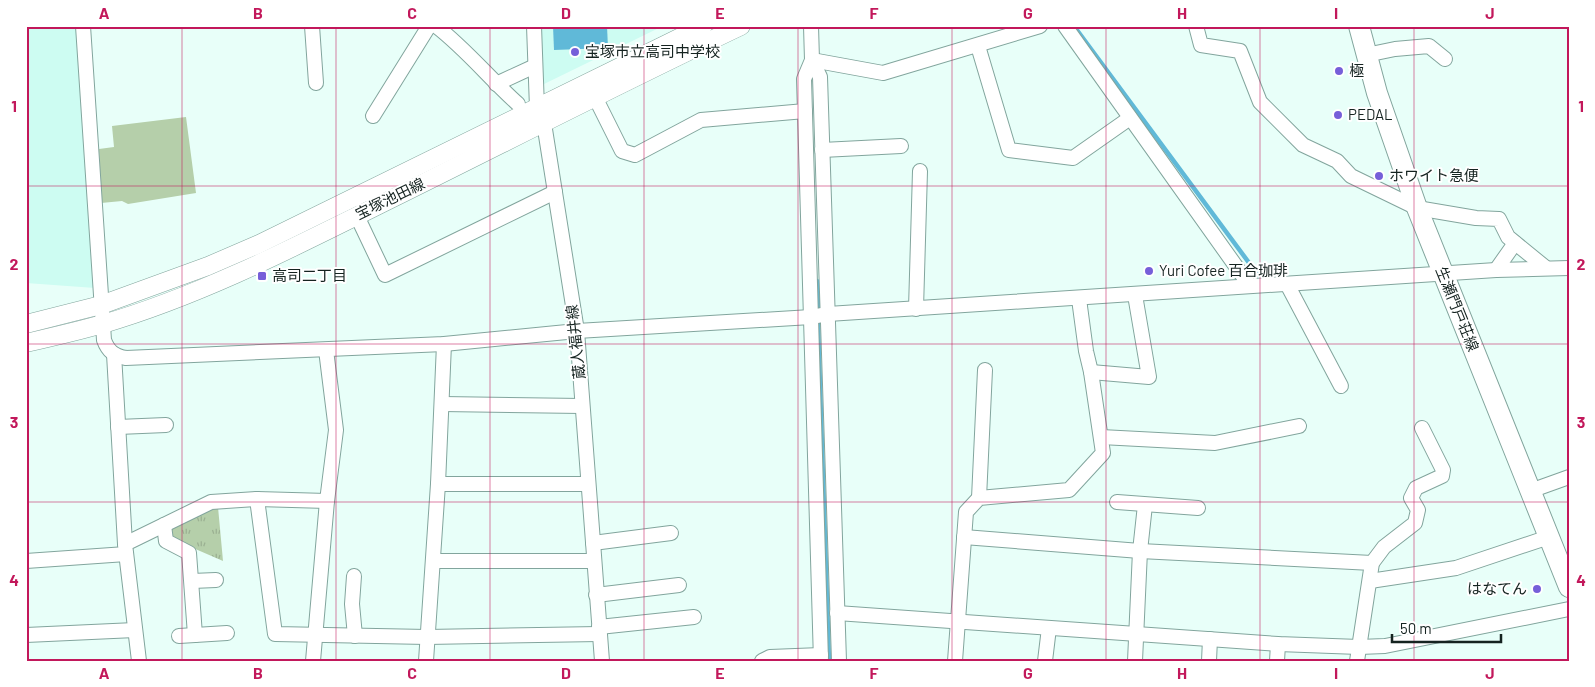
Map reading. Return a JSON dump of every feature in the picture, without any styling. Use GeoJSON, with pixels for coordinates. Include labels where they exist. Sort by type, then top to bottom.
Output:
{"type":"FeatureCollection","features":[{"type":"Feature","properties":{"kind":"main road","name":"生瀬門戸荘線"},"geometry":{"type":"LineString","coordinates":[[1359,26],[1376,93],[1417,208],[1569,587]]}},
{"type":"Feature","properties":{"kind":"street"},"geometry":{"type":"LineString","coordinates":[[84,26],[103,324],[106,345],[114,354],[126,358],[444,344],[577,331],[811,317],[828,314],[1079,299],[1496,270],[1569,268]]}},
{"type":"Feature","properties":{"kind":"street"},"geometry":{"type":"LineString","coordinates":[[312,26],[316,83]]}},
{"type":"Feature","properties":{"kind":"street"},"geometry":{"type":"LineString","coordinates":[[373,116],[429,26]]}},
{"type":"Feature","properties":{"kind":"street"},"geometry":{"type":"LineString","coordinates":[[436,26],[452,38],[518,104]]}},
{"type":"Feature","properties":{"kind":"street","name":"蔵人福井線"},"geometry":{"type":"LineString","coordinates":[[534,26],[535,66],[540,115],[555,192],[577,331],[602,661]]}},
{"type":"Feature","properties":{"kind":"street"},"geometry":{"type":"LineString","coordinates":[[26,324],[101,305],[208,266],[259,244],[540,115],[703,26]]}},
{"type":"Feature","properties":{"kind":"street","name":"宝塚池田線"},"geometry":{"type":"LineString","coordinates":[[26,343],[103,324],[221,280],[357,216],[540,115],[595,97],[741,26]]}},
{"type":"Feature","properties":{"kind":"street"},"geometry":{"type":"LineString","coordinates":[[762,661],[770,657],[821,658],[804,78],[812,60],[812,26]]}},
{"type":"Feature","properties":{"kind":"street"},"geometry":{"type":"LineString","coordinates":[[812,60],[883,73],[1040,26]]}},
{"type":"Feature","properties":{"kind":"street"},"geometry":{"type":"LineString","coordinates":[[1065,26],[1250,286]]}},
{"type":"Feature","properties":{"kind":"street"},"geometry":{"type":"LineString","coordinates":[[1196,26],[1201,45],[1240,50],[1260,102],[1304,145],[1337,161],[1350,176],[1417,208],[1476,218],[1499,219],[1508,237],[1546,268]]}},
{"type":"Feature","properties":{"kind":"street"},"geometry":{"type":"LineString","coordinates":[[978,46],[1009,150],[1073,158],[1130,118]]}},
{"type":"Feature","properties":{"kind":"street"},"geometry":{"type":"LineString","coordinates":[[1366,55],[1395,48],[1429,46],[1445,59]]}},
{"type":"Feature","properties":{"kind":"street"},"geometry":{"type":"LineString","coordinates":[[812,60],[820,77],[838,661]]}},
{"type":"Feature","properties":{"kind":"street"},"geometry":{"type":"LineString","coordinates":[[496,84],[535,66]]}},
{"type":"Feature","properties":{"kind":"street"},"geometry":{"type":"LineString","coordinates":[[595,97],[622,151],[635,155],[701,120],[805,111]]}},
{"type":"Feature","properties":{"kind":"street"},"geometry":{"type":"LineString","coordinates":[[822,150],[901,146]]}},
{"type":"Feature","properties":{"kind":"street"},"geometry":{"type":"LineString","coordinates":[[916,309],[920,171]]}},
{"type":"Feature","properties":{"kind":"street"},"geometry":{"type":"LineString","coordinates":[[357,216],[385,275],[555,192]]}},
{"type":"Feature","properties":{"kind":"street"},"geometry":{"type":"LineString","coordinates":[[1496,270],[1515,243]]}},
{"type":"Feature","properties":{"kind":"street"},"geometry":{"type":"LineString","coordinates":[[1287,284],[1341,386]]}},
{"type":"Feature","properties":{"kind":"street"},"geometry":{"type":"LineString","coordinates":[[1091,372],[1149,377],[1135,294]]}},
{"type":"Feature","properties":{"kind":"street"},"geometry":{"type":"LineString","coordinates":[[979,498],[1069,490],[1103,453],[1079,299]]}},
{"type":"Feature","properties":{"kind":"street"},"geometry":{"type":"LineString","coordinates":[[426,661],[438,484],[444,344]]}},
{"type":"Feature","properties":{"kind":"street"},"geometry":{"type":"LineString","coordinates":[[313,661],[327,501],[336,430],[326,350]]}},
{"type":"Feature","properties":{"kind":"street"},"geometry":{"type":"LineString","coordinates":[[114,354],[125,549],[139,661]]}},
{"type":"Feature","properties":{"kind":"street"},"geometry":{"type":"LineString","coordinates":[[954,661],[966,512],[979,498],[985,370]]}},
{"type":"Feature","properties":{"kind":"street"},"geometry":{"type":"LineString","coordinates":[[442,404],[582,406]]}},
{"type":"Feature","properties":{"kind":"street"},"geometry":{"type":"LineString","coordinates":[[118,427],[166,425]]}},
{"type":"Feature","properties":{"kind":"street"},"geometry":{"type":"LineString","coordinates":[[1101,436],[1214,443],[1299,426]]}},
{"type":"Feature","properties":{"kind":"street"},"geometry":{"type":"LineString","coordinates":[[1357,661],[1372,563],[1384,546],[1415,523],[1418,510],[1411,498],[1416,488],[1442,476],[1443,470],[1422,428]]}},
{"type":"Feature","properties":{"kind":"street"},"geometry":{"type":"LineString","coordinates":[[1530,491],[1569,477]]}},
{"type":"Feature","properties":{"kind":"street"},"geometry":{"type":"LineString","coordinates":[[438,484],[588,484]]}},
{"type":"Feature","properties":{"kind":"street"},"geometry":{"type":"LineString","coordinates":[[26,560],[125,549],[164,525],[211,502],[257,499],[327,501]]}},
{"type":"Feature","properties":{"kind":"street"},"geometry":{"type":"LineString","coordinates":[[257,499],[275,634],[427,637],[599,631],[694,616]]}},
{"type":"Feature","properties":{"kind":"street"},"geometry":{"type":"LineString","coordinates":[[1117,502],[1198,508]]}},
{"type":"Feature","properties":{"kind":"street"},"geometry":{"type":"LineString","coordinates":[[1135,661],[1140,552],[1145,505]]}},
{"type":"Feature","properties":{"kind":"street"},"geometry":{"type":"LineString","coordinates":[[164,525],[166,541],[190,553],[194,636]]}},
{"type":"Feature","properties":{"kind":"street"},"geometry":{"type":"LineString","coordinates":[[592,543],[672,532]]}},
{"type":"Feature","properties":{"kind":"street"},"geometry":{"type":"LineString","coordinates":[[964,537],[1140,552],[1372,563]]}},
{"type":"Feature","properties":{"kind":"street"},"geometry":{"type":"LineString","coordinates":[[1370,581],[1456,568],[1549,537]]}},
{"type":"Feature","properties":{"kind":"street"},"geometry":{"type":"LineString","coordinates":[[433,561],[594,561]]}},
{"type":"Feature","properties":{"kind":"street"},"geometry":{"type":"LineString","coordinates":[[354,576],[352,604],[355,636]]}},
{"type":"Feature","properties":{"kind":"street"},"geometry":{"type":"LineString","coordinates":[[192,581],[216,580]]}},
{"type":"Feature","properties":{"kind":"street"},"geometry":{"type":"LineString","coordinates":[[596,596],[680,585]]}},
{"type":"Feature","properties":{"kind":"street"},"geometry":{"type":"LineString","coordinates":[[837,613],[1278,644],[1359,647],[1385,646],[1569,610]]}},
{"type":"Feature","properties":{"kind":"street"},"geometry":{"type":"LineString","coordinates":[[1046,661],[1048,628]]}},
{"type":"Feature","properties":{"kind":"street"},"geometry":{"type":"LineString","coordinates":[[26,634],[135,630]]}},
{"type":"Feature","properties":{"kind":"street"},"geometry":{"type":"LineString","coordinates":[[179,636],[227,633]]}},
{"type":"Feature","properties":{"kind":"street"},"geometry":{"type":"LineString","coordinates":[[1209,661],[1210,639]]}},
{"type":"Feature","properties":{"kind":"street"},"geometry":{"type":"LineString","coordinates":[[1277,661],[1278,644]]}},
{"type":"Feature","properties":{"kind":"shaded area"},"geometry":{"type":"Polygon","coordinates":[[[26,26],[80,26],[95,288],[26,283],[26,26]]]}},
{"type":"Feature","properties":{"kind":"shaded area","name":"宝塚市立高司中学校"},"geometry":{"type":"Polygon","coordinates":[[[540,26],[663,26],[542,85],[540,26]]]}},
{"type":"Feature","properties":{"kind":"green space"},"geometry":{"type":"Polygon","coordinates":[[[186,117],[196,193],[128,204],[122,201],[101,203],[99,149],[114,147],[112,126],[186,117]]]}},
{"type":"Feature","properties":{"kind":"green space"},"geometry":{"type":"Polygon","coordinates":[[[218,507],[223,561],[170,538],[170,528],[218,507]]]}},
{"type":"Feature","properties":{"kind":"water"},"geometry":{"type":"Polygon","coordinates":[[[553,26],[607,26],[608,48],[554,50],[553,26]]]}},
{"type":"Feature","properties":{"kind":"waterway"},"geometry":{"type":"LineString","coordinates":[[1074,26],[1258,275]]}},
{"type":"Feature","properties":{"kind":"waterway"},"geometry":{"type":"LineString","coordinates":[[817,281],[818,307]]}},
{"type":"Feature","properties":{"kind":"waterway"},"geometry":{"type":"LineString","coordinates":[[818,324],[829,661]]}},
{"type":"Feature","properties":{"kind":"place","name":"宝塚市立高司中学校"},"geometry":{"type":"Point","coordinates":[575,52]}},
{"type":"Feature","properties":{"kind":"place","name":"極"},"geometry":{"type":"Point","coordinates":[1339,71]}},
{"type":"Feature","properties":{"kind":"place","name":"PEDAL"},"geometry":{"type":"Point","coordinates":[1338,115]}},
{"type":"Feature","properties":{"kind":"place","name":"ホワイト急便"},"geometry":{"type":"Point","coordinates":[1379,176]}},
{"type":"Feature","properties":{"kind":"place","name":"Yuri Cofee 百合珈琲"},"geometry":{"type":"Point","coordinates":[1149,271]}},
{"type":"Feature","properties":{"kind":"place","name":"高司二丁目"},"geometry":{"type":"Point","coordinates":[262,276]}},
{"type":"Feature","properties":{"kind":"place","name":"はなてん"},"geometry":{"type":"Point","coordinates":[1537,589]}}]}
